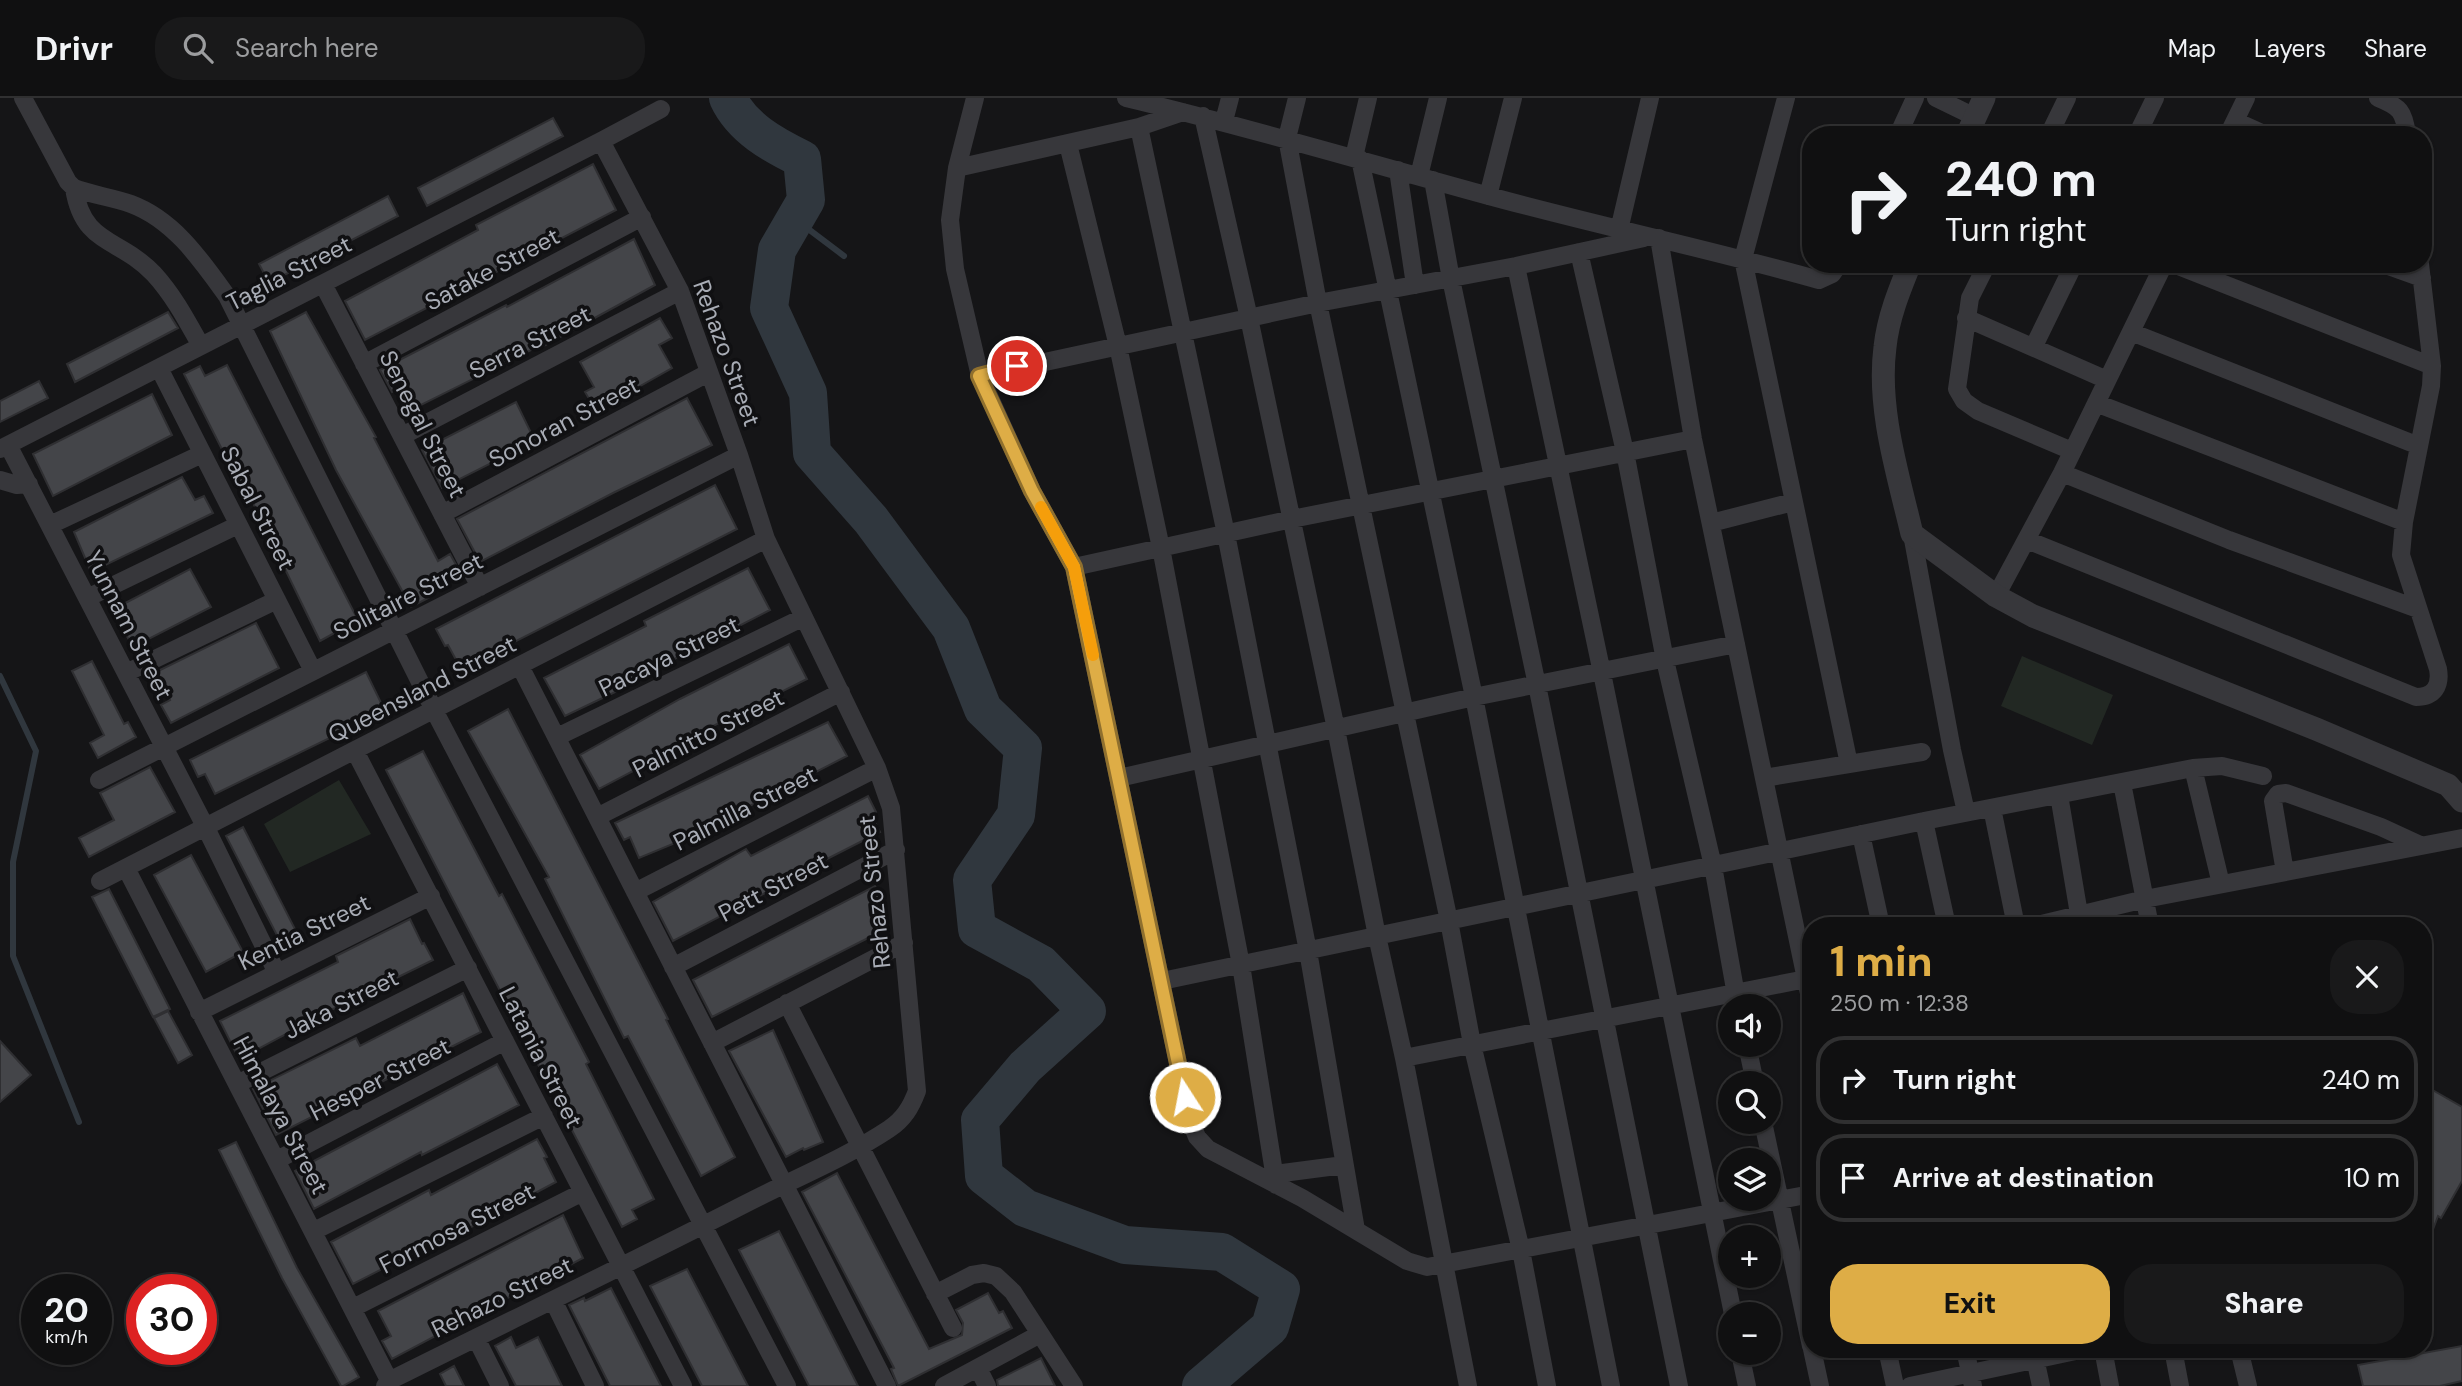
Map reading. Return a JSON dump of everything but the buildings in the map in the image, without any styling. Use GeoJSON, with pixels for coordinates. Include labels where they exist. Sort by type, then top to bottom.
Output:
{"type":"FeatureCollection","features":[{"type":"Feature","properties":{"kind":"street"},"geometry":{"type":"LineString","coordinates":[[23,98],[56,163],[74,188],[130,204],[156,216],[183,240],[227,296],[435,710],[787,1386]]}},
{"type":"Feature","properties":{"kind":"street"},"geometry":{"type":"LineString","coordinates":[[975,98],[957,168],[950,220],[955,269],[979,376],[1032,491],[1074,567],[1163,981],[1190,1121],[1197,1137],[1208,1149],[1276,1179],[1407,1261],[1427,1267],[1730,1211]]}},
{"type":"Feature","properties":{"kind":"street"},"geometry":{"type":"LineString","coordinates":[[1126,98],[1160,102],[1183,111],[1619,230],[1743,258],[1819,279],[1833,273]]}},
{"type":"Feature","properties":{"kind":"street"},"geometry":{"type":"LineString","coordinates":[[1224,121],[1230,98]]}},
{"type":"Feature","properties":{"kind":"street"},"geometry":{"type":"LineString","coordinates":[[1297,98],[1287,138],[1318,303],[1406,712],[1472,1044],[1521,1250],[1547,1386]]}},
{"type":"Feature","properties":{"kind":"street"},"geometry":{"type":"LineString","coordinates":[[1368,98],[1357,158],[1474,697],[1611,1386]]}},
{"type":"Feature","properties":{"kind":"street"},"geometry":{"type":"LineString","coordinates":[[1438,98],[1426,178],[1451,279],[1679,1386]]}},
{"type":"Feature","properties":{"kind":"street"},"geometry":{"type":"LineString","coordinates":[[1488,196],[1513,98]]}},
{"type":"Feature","properties":{"kind":"street"},"geometry":{"type":"LineString","coordinates":[[1619,230],[1650,98]]}},
{"type":"Feature","properties":{"kind":"street"},"geometry":{"type":"LineString","coordinates":[[1786,98],[1743,258],[1849,764]]}},
{"type":"Feature","properties":{"kind":"street"},"geometry":{"type":"LineString","coordinates":[[1902,126],[1915,98]]}},
{"type":"Feature","properties":{"kind":"street"},"geometry":{"type":"LineString","coordinates":[[1937,98],[1975,117]]}},
{"type":"Feature","properties":{"kind":"street"},"geometry":{"type":"LineString","coordinates":[[2053,126],[2067,98]]}},
{"type":"Feature","properties":{"kind":"street"},"geometry":{"type":"LineString","coordinates":[[2141,126],[2155,98]]}},
{"type":"Feature","properties":{"kind":"street"},"geometry":{"type":"LineString","coordinates":[[2232,126],[2246,98]]}},
{"type":"Feature","properties":{"kind":"street"},"geometry":{"type":"LineString","coordinates":[[2378,98],[2401,111],[2405,126]]}},
{"type":"Feature","properties":{"kind":"street","name":"Taglia Street"},"geometry":{"type":"LineString","coordinates":[[4,447],[661,109]]}},
{"type":"Feature","properties":{"kind":"street"},"geometry":{"type":"LineString","coordinates":[[957,168],[1139,127],[1183,111]]}},
{"type":"Feature","properties":{"kind":"street"},"geometry":{"type":"LineString","coordinates":[[1203,116],[1249,318],[1336,729],[1468,1386]]}},
{"type":"Feature","properties":{"kind":"street"},"geometry":{"type":"LineString","coordinates":[[1139,127],[1226,534],[1308,951],[1356,1230]]}},
{"type":"Feature","properties":{"kind":"street","name":"Rehazo Street"},"geometry":{"type":"LineString","coordinates":[[388,1384],[859,1146],[891,1128],[902,1118],[912,1107],[917,1091],[891,808],[877,768],[766,539],[680,291],[601,141]]}},
{"type":"Feature","properties":{"kind":"street"},"geometry":{"type":"LineString","coordinates":[[1068,144],[1118,346],[1161,548],[1241,965],[1276,1179]]}},
{"type":"Feature","properties":{"kind":"street"},"geometry":{"type":"LineString","coordinates":[[1398,170],[1415,285]]}},
{"type":"Feature","properties":{"kind":"street"},"geometry":{"type":"LineString","coordinates":[[74,188],[77,207],[91,231],[141,261],[155,275],[177,303],[201,346]]}},
{"type":"Feature","properties":{"kind":"street","name":"Satake Street"},"geometry":{"type":"LineString","coordinates":[[364,364],[642,217]]}},
{"type":"Feature","properties":{"kind":"street"},"geometry":{"type":"LineString","coordinates":[[979,376],[1318,303],[1655,237]]}},
{"type":"Feature","properties":{"kind":"street"},"geometry":{"type":"LineString","coordinates":[[1655,237],[1693,439],[1779,852],[1802,949]]}},
{"type":"Feature","properties":{"kind":"street"},"geometry":{"type":"LineString","coordinates":[[1580,253],[1625,453],[1665,660],[1713,866],[1736,994]]}},
{"type":"Feature","properties":{"kind":"street"},"geometry":{"type":"LineString","coordinates":[[1516,266],[1730,1302]]}},
{"type":"Feature","properties":{"kind":"street"},"geometry":{"type":"LineString","coordinates":[[1906,273],[1893,306],[1884,348],[1884,394],[1966,812]]}},
{"type":"Feature","properties":{"kind":"street"},"geometry":{"type":"LineString","coordinates":[[1982,273],[1970,298],[1957,389],[1964,401],[1978,411],[2072,451]]}},
{"type":"Feature","properties":{"kind":"street"},"geometry":{"type":"LineString","coordinates":[[2034,346],[2070,273]]}},
{"type":"Feature","properties":{"kind":"street"},"geometry":{"type":"LineString","coordinates":[[1996,596],[2062,473],[2160,273]]}},
{"type":"Feature","properties":{"kind":"street"},"geometry":{"type":"LineString","coordinates":[[2196,273],[2432,366]]}},
{"type":"Feature","properties":{"kind":"street"},"geometry":{"type":"LineString","coordinates":[[2027,540],[2416,697],[2427,697],[2433,692],[2440,678],[2401,555],[2404,522],[2431,386],[2432,366],[2421,273]]}},
{"type":"Feature","properties":{"kind":"street","name":"Senegal Street"},"geometry":{"type":"LineString","coordinates":[[323,284],[480,587]]}},
{"type":"Feature","properties":{"kind":"street","name":"Serra Street"},"geometry":{"type":"LineString","coordinates":[[402,436],[680,291]]}},
{"type":"Feature","properties":{"kind":"street"},"geometry":{"type":"LineString","coordinates":[[1966,318],[2107,380]]}},
{"type":"Feature","properties":{"kind":"street"},"geometry":{"type":"LineString","coordinates":[[2131,332],[2419,446]]}},
{"type":"Feature","properties":{"kind":"street","name":"Sabal Street"},"geometry":{"type":"LineString","coordinates":[[159,368],[313,671]]}},
{"type":"Feature","properties":{"kind":"street","name":"Sonoran Street"},"geometry":{"type":"LineString","coordinates":[[442,514],[708,373]]}},
{"type":"Feature","properties":{"kind":"street"},"geometry":{"type":"LineString","coordinates":[[2096,402],[2404,522]]}},
{"type":"Feature","properties":{"kind":"street"},"geometry":{"type":"LineString","coordinates":[[1074,567],[1292,519],[1693,439]]}},
{"type":"Feature","properties":{"kind":"street","name":"Yunnam Street"},"geometry":{"type":"LineString","coordinates":[[4,447],[29,484],[206,828],[277,973]]}},
{"type":"Feature","properties":{"kind":"street"},"geometry":{"type":"LineString","coordinates":[[50,526],[202,454]]}},
{"type":"Feature","properties":{"kind":"street","name":"Solitaire Street"},"geometry":{"type":"LineString","coordinates":[[99,780],[739,455]]}},
{"type":"Feature","properties":{"kind":"street"},"geometry":{"type":"LineString","coordinates":[[2062,473],[2229,540],[2418,609]]}},
{"type":"Feature","properties":{"kind":"street"},"geometry":{"type":"LineString","coordinates":[[0,480],[17,485],[29,484]]}},
{"type":"Feature","properties":{"kind":"street"},"geometry":{"type":"LineString","coordinates":[[1711,523],[1793,502]]}},
{"type":"Feature","properties":{"kind":"street"},"geometry":{"type":"LineString","coordinates":[[87,598],[238,525]]}},
{"type":"Feature","properties":{"kind":"street"},"geometry":{"type":"LineString","coordinates":[[1912,534],[1996,596],[2034,616],[2448,785],[2462,801]]}},
{"type":"Feature","properties":{"kind":"street","name":"Queensland Street"},"geometry":{"type":"LineString","coordinates":[[100,881],[766,539]]}},
{"type":"Feature","properties":{"kind":"street"},"geometry":{"type":"LineString","coordinates":[[126,673],[277,600]]}},
{"type":"Feature","properties":{"kind":"street","name":"Pacaya Street"},"geometry":{"type":"LineString","coordinates":[[556,737],[802,618]]}},
{"type":"Feature","properties":{"kind":"street"},"geometry":{"type":"LineString","coordinates":[[1119,778],[1474,697],[1736,644]]}},
{"type":"Feature","properties":{"kind":"street"},"geometry":{"type":"LineString","coordinates":[[520,666],[887,1386]]}},
{"type":"Feature","properties":{"kind":"street","name":"Palmitto Street"},"geometry":{"type":"LineString","coordinates":[[597,817],[841,692]]}},
{"type":"Feature","properties":{"kind":"street","name":"Latania Street"},"geometry":{"type":"LineString","coordinates":[[355,751],[683,1386]]}},
{"type":"Feature","properties":{"kind":"street"},"geometry":{"type":"LineString","coordinates":[[1764,778],[1922,752]]}},
{"type":"Feature","properties":{"kind":"street"},"geometry":{"type":"LineString","coordinates":[[1163,981],[1966,812],[2193,768],[2222,766],[2263,776]]}},
{"type":"Feature","properties":{"kind":"street","name":"Palmilla Street"},"geometry":{"type":"LineString","coordinates":[[635,892],[877,768]]}},
{"type":"Feature","properties":{"kind":"street"},"geometry":{"type":"LineString","coordinates":[[2193,768],[2221,884]]}},
{"type":"Feature","properties":{"kind":"street"},"geometry":{"type":"LineString","coordinates":[[2122,783],[2148,917]]}},
{"type":"Feature","properties":{"kind":"street"},"geometry":{"type":"LineString","coordinates":[[2285,873],[2273,801],[2278,794],[2286,793],[2381,827],[2420,845]]}},
{"type":"Feature","properties":{"kind":"street"},"geometry":{"type":"LineString","coordinates":[[2059,795],[2079,917]]}},
{"type":"Feature","properties":{"kind":"street"},"geometry":{"type":"LineString","coordinates":[[1992,807],[2014,917]]}},
{"type":"Feature","properties":{"kind":"street"},"geometry":{"type":"LineString","coordinates":[[1924,821],[1945,917]]}},
{"type":"Feature","properties":{"kind":"street"},"geometry":{"type":"LineString","coordinates":[[1861,834],[1879,917]]}},
{"type":"Feature","properties":{"kind":"street"},"geometry":{"type":"LineString","coordinates":[[2089,917],[2145,899],[2462,838]]}},
{"type":"Feature","properties":{"kind":"street","name":"Pett Street"},"geometry":{"type":"LineString","coordinates":[[673,968],[896,850]]}},
{"type":"Feature","properties":{"kind":"street","name":"Himalaya Street"},"geometry":{"type":"LineString","coordinates":[[126,868],[198,1012],[314,1231],[388,1384]]}},
{"type":"Feature","properties":{"kind":"street","name":"Kentia Street"},"geometry":{"type":"LineString","coordinates":[[198,1012],[431,896]]}},
{"type":"Feature","properties":{"kind":"street"},"geometry":{"type":"LineString","coordinates":[[712,1043],[904,943]]}},
{"type":"Feature","properties":{"kind":"street","name":"Jaka Street"},"geometry":{"type":"LineString","coordinates":[[237,1084],[468,968]]}},
{"type":"Feature","properties":{"kind":"street"},"geometry":{"type":"LineString","coordinates":[[1758,994],[1802,981]]}},
{"type":"Feature","properties":{"kind":"street"},"geometry":{"type":"LineString","coordinates":[[1404,1058],[1669,1006],[1718,1002]]}},
{"type":"Feature","properties":{"kind":"street"},"geometry":{"type":"LineString","coordinates":[[787,1003],[953,1328]]}},
{"type":"Feature","properties":{"kind":"street","name":"Hesper Street"},"geometry":{"type":"LineString","coordinates":[[277,1160],[505,1041]]}},
{"type":"Feature","properties":{"kind":"street"},"geometry":{"type":"LineString","coordinates":[[314,1231],[544,1116]]}},
{"type":"Feature","properties":{"kind":"street"},"geometry":{"type":"LineString","coordinates":[[1276,1179],[1344,1165]]}},
{"type":"Feature","properties":{"kind":"street","name":"Formosa Street"},"geometry":{"type":"LineString","coordinates":[[353,1308],[583,1192]]}},
{"type":"Feature","properties":{"kind":"street"},"geometry":{"type":"LineString","coordinates":[[1781,1202],[1802,1197]]}},
{"type":"Feature","properties":{"kind":"street"},"geometry":{"type":"LineString","coordinates":[[1781,1207],[1802,1302]]}},
{"type":"Feature","properties":{"kind":"street"},"geometry":{"type":"LineString","coordinates":[[935,1294],[972,1275],[984,1273],[996,1276],[1013,1292],[1074,1386]]}},
{"type":"Feature","properties":{"kind":"street"},"geometry":{"type":"LineString","coordinates":[[553,1300],[595,1386]]}},
{"type":"Feature","properties":{"kind":"street"},"geometry":{"type":"LineString","coordinates":[[944,1386],[1040,1334]]}},
{"type":"Feature","properties":{"kind":"street"},"geometry":{"type":"LineString","coordinates":[[476,1338],[500,1386]]}},
{"type":"Feature","properties":{"kind":"street"},"geometry":{"type":"LineString","coordinates":[[1814,1358],[1820,1386]]}},
{"type":"Feature","properties":{"kind":"street"},"geometry":{"type":"LineString","coordinates":[[1888,1358],[1895,1386]]}},
{"type":"Feature","properties":{"kind":"street"},"geometry":{"type":"LineString","coordinates":[[1967,1358],[1972,1380]]}},
{"type":"Feature","properties":{"kind":"street"},"geometry":{"type":"LineString","coordinates":[[1910,1386],[1972,1380],[2024,1358]]}},
{"type":"Feature","properties":{"kind":"street"},"geometry":{"type":"LineString","coordinates":[[2035,1358],[2041,1386]]}},
{"type":"Feature","properties":{"kind":"street"},"geometry":{"type":"LineString","coordinates":[[2105,1358],[2110,1386]]}},
{"type":"Feature","properties":{"kind":"street"},"geometry":{"type":"LineString","coordinates":[[2175,1358],[2180,1386]]}},
{"type":"Feature","properties":{"kind":"street"},"geometry":{"type":"LineString","coordinates":[[2241,1358],[2248,1386]]}},
{"type":"Feature","properties":{"kind":"street"},"geometry":{"type":"LineString","coordinates":[[1742,1365],[1746,1386]]}},
{"type":"Feature","properties":{"kind":"street"},"geometry":{"type":"LineString","coordinates":[[978,1368],[987,1386]]}},
{"type":"Feature","properties":{"kind":"shaded area"},"geometry":{"type":"Polygon","coordinates":[[[2022,656],[2113,695],[2092,745],[2001,706],[2022,656]]]}},
{"type":"Feature","properties":{"kind":"shaded area"},"geometry":{"type":"Polygon","coordinates":[[[339,780],[371,834],[290,872],[264,824],[339,780]]]}},
{"type":"Feature","properties":{"kind":"waterway"},"geometry":{"type":"LineString","coordinates":[[728,98],[750,127],[802,159],[806,200],[777,250],[769,308],[808,393],[812,453],[871,520],[951,628],[983,709],[1023,748],[1016,815],[972,880],[977,929],[1041,964],[1087,1011],[1025,1067],[980,1120],[984,1176],[1025,1208],[1125,1245],[1222,1252],[1281,1289],[1270,1327],[1201,1386]]}},
{"type":"Feature","properties":{"kind":"waterway"},"geometry":{"type":"LineString","coordinates":[[795,219],[844,256]]}},
{"type":"Feature","properties":{"kind":"waterway"},"geometry":{"type":"LineString","coordinates":[[0,676],[36,751],[13,862],[13,956],[79,1122]]}},
{"type":"Feature","properties":{"kind":"slow traffic"},"geometry":{"type":"LineString","coordinates":[[1041,507],[1074,567],[1093,655]]}},
{"type":"Feature","properties":{"kind":"route"},"geometry":{"type":"LineString","coordinates":[[1017,366],[979,376],[1032,491],[1074,567],[1163,981],[1185,1097]]}}]}
